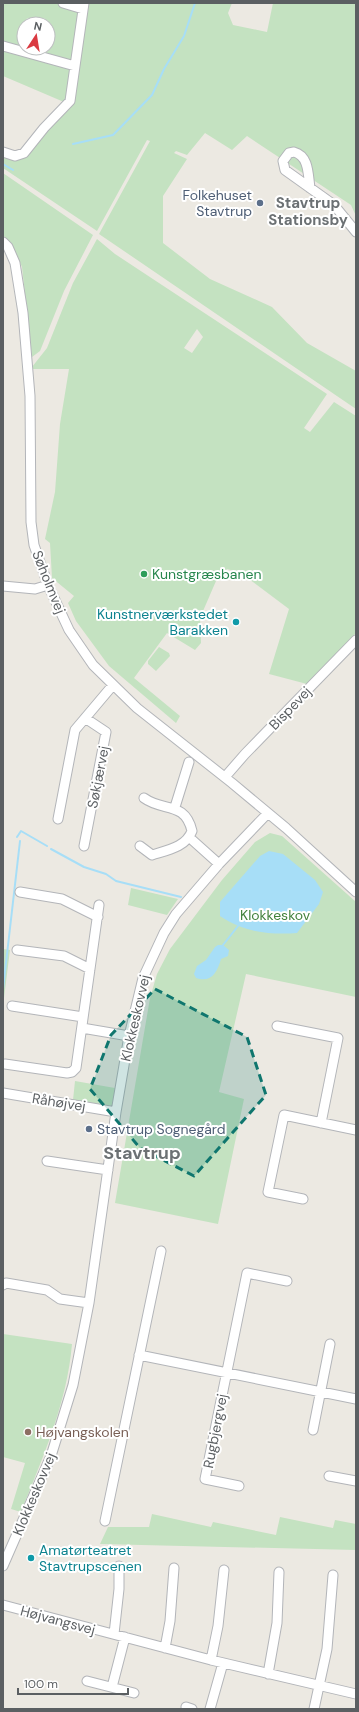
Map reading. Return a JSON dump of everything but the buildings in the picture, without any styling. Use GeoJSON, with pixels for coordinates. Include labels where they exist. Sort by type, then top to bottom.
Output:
{"type":"FeatureCollection","features":[{"type":"Feature","properties":{"kind":"street"},"geometry":{"type":"LineString","coordinates":[[3,152],[15,156],[24,153],[44,128],[66,107],[70,101],[73,89],[84,6],[63,3]]}},
{"type":"Feature","properties":{"kind":"street"},"geometry":{"type":"LineString","coordinates":[[3,46],[75,66]]}},
{"type":"Feature","properties":{"kind":"street"},"geometry":{"type":"LineString","coordinates":[[310,188],[334,205],[356,232]]}},
{"type":"Feature","properties":{"kind":"street","name":"Søholmvej"},"geometry":{"type":"LineString","coordinates":[[3,242],[8,247],[15,263],[19,282],[30,396],[31,522],[34,545],[48,585],[69,630],[81,650],[113,685],[137,708],[268,813],[356,892]]}},
{"type":"Feature","properties":{"kind":"street"},"geometry":{"type":"LineString","coordinates":[[3,586],[35,589],[48,585]]}},
{"type":"Feature","properties":{"kind":"street","name":"Bispevej"},"geometry":{"type":"LineString","coordinates":[[225,777],[249,750],[356,640]]}},
{"type":"Feature","properties":{"kind":"street"},"geometry":{"type":"LineString","coordinates":[[58,819],[75,730],[113,685]]}},
{"type":"Feature","properties":{"kind":"street","name":"Søkjærvej"},"geometry":{"type":"LineString","coordinates":[[84,846],[106,732],[85,718]]}},
{"type":"Feature","properties":{"kind":"street"},"geometry":{"type":"LineString","coordinates":[[175,807],[189,762]]}},
{"type":"Feature","properties":{"kind":"street"},"geometry":{"type":"LineString","coordinates":[[140,846],[152,855],[174,848],[190,838],[192,831],[191,825],[187,818],[175,807],[159,806],[144,798]]}},
{"type":"Feature","properties":{"kind":"street","name":"Klokkeskovvej"},"geometry":{"type":"LineString","coordinates":[[3,1566],[51,1456],[64,1416],[82,1345],[116,1112],[129,1036],[143,978],[159,941],[176,914],[219,864],[268,813]]}},
{"type":"Feature","properties":{"kind":"street"},"geometry":{"type":"LineString","coordinates":[[190,838],[219,864]]}},
{"type":"Feature","properties":{"kind":"street"},"geometry":{"type":"LineString","coordinates":[[20,892],[62,899],[98,917]]}},
{"type":"Feature","properties":{"kind":"street"},"geometry":{"type":"LineString","coordinates":[[5,1064],[67,1073],[72,1072],[76,1068],[100,905]]}},
{"type":"Feature","properties":{"kind":"street"},"geometry":{"type":"LineString","coordinates":[[17,950],[64,956],[90,969]]}},
{"type":"Feature","properties":{"kind":"street"},"geometry":{"type":"LineString","coordinates":[[12,1006],[83,1017]]}},
{"type":"Feature","properties":{"kind":"street"},"geometry":{"type":"LineString","coordinates":[[277,1026],[338,1038],[321,1123]]}},
{"type":"Feature","properties":{"kind":"street"},"geometry":{"type":"LineString","coordinates":[[82,1028],[129,1036]]}},
{"type":"Feature","properties":{"kind":"street","name":"Råhøjvej"},"geometry":{"type":"LineString","coordinates":[[3,1094],[116,1112]]}},
{"type":"Feature","properties":{"kind":"street"},"geometry":{"type":"LineString","coordinates":[[303,1200],[268,1192],[284,1115],[356,1130]]}},
{"type":"Feature","properties":{"kind":"street"},"geometry":{"type":"LineString","coordinates":[[47,1161],[108,1170]]}},
{"type":"Feature","properties":{"kind":"street"},"geometry":{"type":"LineString","coordinates":[[105,1521],[161,1251]]}},
{"type":"Feature","properties":{"kind":"street","name":"Rugbjergvej"},"geometry":{"type":"LineString","coordinates":[[239,1486],[205,1479],[247,1273],[287,1281]]}},
{"type":"Feature","properties":{"kind":"street"},"geometry":{"type":"LineString","coordinates":[[3,1285],[6,1283],[47,1290],[60,1299],[88,1303]]}},
{"type":"Feature","properties":{"kind":"street"},"geometry":{"type":"LineString","coordinates":[[313,1430],[330,1344]]}},
{"type":"Feature","properties":{"kind":"street"},"geometry":{"type":"LineString","coordinates":[[140,1355],[356,1400]]}},
{"type":"Feature","properties":{"kind":"street"},"geometry":{"type":"LineString","coordinates":[[329,1476],[356,1481]]}},
{"type":"Feature","properties":{"kind":"street","name":"Højvangsvej"},"geometry":{"type":"LineString","coordinates":[[114,1634],[118,1596],[119,1566]]}},
{"type":"Feature","properties":{"kind":"street"},"geometry":{"type":"LineString","coordinates":[[165,1648],[170,1621],[174,1568]]}},
{"type":"Feature","properties":{"kind":"street"},"geometry":{"type":"LineString","coordinates":[[211,1660],[218,1626],[224,1570]]}},
{"type":"Feature","properties":{"kind":"street"},"geometry":{"type":"LineString","coordinates":[[268,1674],[277,1623],[279,1572]]}},
{"type":"Feature","properties":{"kind":"street"},"geometry":{"type":"LineString","coordinates":[[314,1709],[328,1649],[333,1575]]}},
{"type":"Feature","properties":{"kind":"street","name":"Højvangsvej"},"geometry":{"type":"LineString","coordinates":[[3,1605],[211,1660],[356,1694]]}},
{"type":"Feature","properties":{"kind":"street"},"geometry":{"type":"LineString","coordinates":[[112,1687],[125,1637]]}},
{"type":"Feature","properties":{"kind":"street"},"geometry":{"type":"LineString","coordinates":[[210,1709],[223,1663]]}},
{"type":"Feature","properties":{"kind":"street"},"geometry":{"type":"LineString","coordinates":[[87,1680],[134,1693]]}},
{"type":"Feature","properties":{"kind":"highlighted area"},"geometry":{"type":"Polygon","coordinates":[[[155,989],[247,1037],[266,1095],[194,1176],[140,1148],[90,1089],[111,1035],[155,989]]]}},
{"type":"Feature","properties":{"kind":"green space"},"geometry":{"type":"Polygon","coordinates":[[[3,3],[232,3],[228,13],[233,25],[267,32],[273,3],[356,3],[356,216],[351,205],[247,136],[232,150],[205,133],[187,155],[176,151],[174,153],[187,159],[163,196],[163,243],[210,279],[272,307],[307,343],[356,371],[356,409],[99,234],[150,141],[147,140],[97,231],[3,168],[3,156],[11,159],[47,130],[71,105],[3,76],[3,3]]]}},
{"type":"Feature","properties":{"kind":"green space"},"geometry":{"type":"Polygon","coordinates":[[[3,173],[93,235],[64,291],[40,351],[32,357],[22,267],[14,249],[3,235],[3,173]]]}},
{"type":"Feature","properties":{"kind":"green space"},"geometry":{"type":"Polygon","coordinates":[[[97,239],[115,254],[327,394],[304,428],[310,432],[334,402],[356,416],[356,633],[307,684],[269,674],[289,609],[241,573],[227,569],[216,581],[200,618],[201,643],[195,650],[167,633],[134,678],[180,716],[176,723],[109,666],[76,621],[68,603],[74,596],[52,578],[50,543],[45,539],[55,492],[60,424],[69,369],[33,369],[32,367],[47,348],[73,283],[97,239]],[[197,329],[184,348],[192,353],[203,337],[197,329]]]}},
{"type":"Feature","properties":{"kind":"green space"},"geometry":{"type":"Polygon","coordinates":[[[159,647],[169,653],[170,656],[156,671],[148,664],[148,661],[159,647]]]}},
{"type":"Feature","properties":{"kind":"green space","name":"Klokkeskov"},"geometry":{"type":"Polygon","coordinates":[[[270,833],[282,836],[356,902],[356,997],[246,974],[219,1092],[244,1099],[218,1224],[115,1203],[150,998],[157,974],[170,949],[222,880],[255,842],[270,833]]]}},
{"type":"Feature","properties":{"kind":"green space"},"geometry":{"type":"Polygon","coordinates":[[[131,888],[178,899],[167,915],[128,905],[131,888]]]}},
{"type":"Feature","properties":{"kind":"green space"},"geometry":{"type":"Polygon","coordinates":[[[3,949],[10,950],[3,1006],[3,949]]]}},
{"type":"Feature","properties":{"kind":"green space"},"geometry":{"type":"Polygon","coordinates":[[[75,1081],[115,1088],[112,1106],[73,1100],[75,1081]]]}},
{"type":"Feature","properties":{"kind":"green space","name":"Højvangskolen"},"geometry":{"type":"Polygon","coordinates":[[[3,1334],[72,1344],[65,1387],[53,1430],[21,1512],[11,1509],[25,1463],[3,1457],[3,1334]]]}},
{"type":"Feature","properties":{"kind":"green space"},"geometry":{"type":"Polygon","coordinates":[[[152,1514],[211,1527],[213,1522],[276,1535],[280,1517],[333,1528],[335,1520],[356,1524],[356,1550],[100,1544],[108,1527],[149,1527],[152,1514]]]}},
{"type":"Feature","properties":{"kind":"water"},"geometry":{"type":"Polygon","coordinates":[[[269,851],[283,854],[315,880],[323,892],[319,904],[297,933],[266,933],[247,929],[238,926],[220,916],[220,902],[260,856],[269,851]]]}},
{"type":"Feature","properties":{"kind":"water"},"geometry":{"type":"Polygon","coordinates":[[[218,945],[223,945],[229,950],[228,956],[221,959],[218,969],[213,976],[206,979],[196,978],[194,974],[197,966],[206,960],[218,945]]]}},
{"type":"Feature","properties":{"kind":"waterway"},"geometry":{"type":"LineString","coordinates":[[73,144],[113,135],[152,95],[164,69],[184,36],[195,3]]}},
{"type":"Feature","properties":{"kind":"waterway"},"geometry":{"type":"LineString","coordinates":[[3,164],[13,170]]}},
{"type":"Feature","properties":{"kind":"waterway"},"geometry":{"type":"LineString","coordinates":[[17,837],[21,831],[47,846]]}},
{"type":"Feature","properties":{"kind":"waterway"},"geometry":{"type":"LineString","coordinates":[[3,989],[20,841]]}},
{"type":"Feature","properties":{"kind":"waterway"},"geometry":{"type":"LineString","coordinates":[[51,849],[84,867],[106,874],[116,881],[181,897]]}},
{"type":"Feature","properties":{"kind":"waterway"},"geometry":{"type":"LineString","coordinates":[[223,945],[238,926]]}},
{"type":"Feature","properties":{"kind":"place","name":"Folkehuset Stavtrup"},"geometry":{"type":"Point","coordinates":[260,203]}},
{"type":"Feature","properties":{"kind":"place","name":"Kunstgræsbanen"},"geometry":{"type":"Point","coordinates":[144,574]}},
{"type":"Feature","properties":{"kind":"place","name":"Kunstnerværkstedet Barakken"},"geometry":{"type":"Point","coordinates":[236,622]}},
{"type":"Feature","properties":{"kind":"place","name":"Stavtrup Sognegård"},"geometry":{"type":"Point","coordinates":[89,1129]}},
{"type":"Feature","properties":{"kind":"place","name":"Højvangskolen"},"geometry":{"type":"Point","coordinates":[28,1432]}},
{"type":"Feature","properties":{"kind":"place","name":"Amatørteatret Stavtrupscenen"},"geometry":{"type":"Point","coordinates":[31,1558]}},
{"type":"Feature","properties":{"kind":"district","name":"Stavtrup Stationsby"},"geometry":{"type":"Point","coordinates":[308,212]}},
{"type":"Feature","properties":{"kind":"district","name":"Stavtrup"},"geometry":{"type":"Point","coordinates":[142,1153]}}]}
